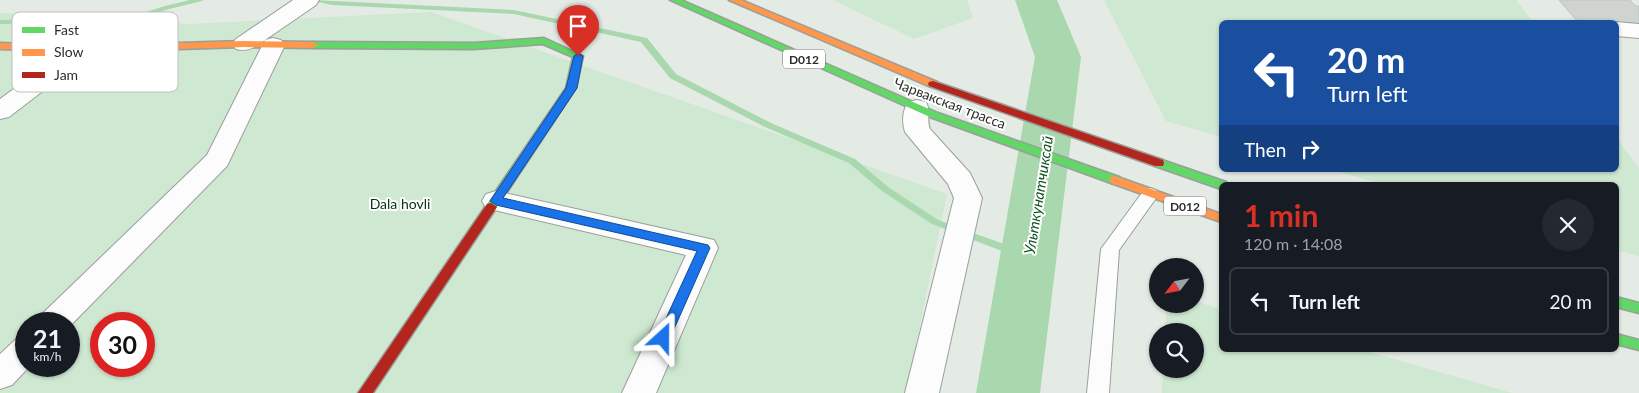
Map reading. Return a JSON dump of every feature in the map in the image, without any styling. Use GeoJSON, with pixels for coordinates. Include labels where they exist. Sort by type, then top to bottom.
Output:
{"type":"FeatureCollection","features":[{"type":"Feature","properties":{"kind":"main road","name":"Чарвакская трасса"},"geometry":{"type":"LineString","coordinates":[[674,0],[926,111],[1150,194],[1219,217]]}},
{"type":"Feature","properties":{"kind":"main road","name":"Чарвакская трасса"},"geometry":{"type":"LineString","coordinates":[[733,0],[944,89],[1219,184]]}},
{"type":"Feature","properties":{"kind":"main road"},"geometry":{"type":"LineString","coordinates":[[178,46],[244,44],[474,46],[544,41],[578,56],[572,88],[365,393]]}},
{"type":"Feature","properties":{"kind":"main road"},"geometry":{"type":"LineString","coordinates":[[1619,303],[1639,308]]}},
{"type":"Feature","properties":{"kind":"main road"},"geometry":{"type":"LineString","coordinates":[[1619,340],[1639,345]]}},
{"type":"Feature","properties":{"kind":"street"},"geometry":{"type":"LineString","coordinates":[[244,44],[308,0]]}},
{"type":"Feature","properties":{"kind":"street"},"geometry":{"type":"LineString","coordinates":[[1619,29],[1639,31]]}},
{"type":"Feature","properties":{"kind":"street"},"geometry":{"type":"LineString","coordinates":[[64,312],[218,160],[273,45]]}},
{"type":"Feature","properties":{"kind":"street"},"geometry":{"type":"LineString","coordinates":[[0,111],[25,92]]}},
{"type":"Feature","properties":{"kind":"street"},"geometry":{"type":"LineString","coordinates":[[922,393],[968,198],[960,180],[918,132],[915,124],[926,111]]}},
{"type":"Feature","properties":{"kind":"street"},"geometry":{"type":"LineString","coordinates":[[496,201],[704,248],[639,393]]}},
{"type":"Feature","properties":{"kind":"street"},"geometry":{"type":"LineString","coordinates":[[0,375],[15,360]]}},
{"type":"Feature","properties":{"kind":"lane"},"geometry":{"type":"LineString","coordinates":[[1098,393],[1110,249],[1150,194]]}},
{"type":"Feature","properties":{"kind":"green space"},"geometry":{"type":"Polygon","coordinates":[[[833,0],[967,0],[973,18],[914,39],[833,0]]]}},
{"type":"Feature","properties":{"kind":"green space"},"geometry":{"type":"Polygon","coordinates":[[[1104,0],[1516,0],[1531,20],[1219,20],[1219,136],[1166,121],[1104,0]]]}},
{"type":"Feature","properties":{"kind":"green space","name":"Dala hovli"},"geometry":{"type":"Polygon","coordinates":[[[431,12],[947,194],[906,393],[0,393],[0,13],[12,14],[12,92],[178,92],[178,23],[431,12]]]}},
{"type":"Feature","properties":{"kind":"green space"},"geometry":{"type":"Polygon","coordinates":[[[1619,141],[1639,168],[1639,256],[1619,251],[1619,182],[1374,182],[1340,172],[1619,172],[1619,141]]]}},
{"type":"Feature","properties":{"kind":"green space"},"geometry":{"type":"Polygon","coordinates":[[[1204,304],[1219,308],[1219,352],[1370,352],[1512,393],[1162,393],[1163,378],[1204,378],[1204,323],[1166,323],[1166,313],[1204,313],[1204,304]]]}},
{"type":"Feature","properties":{"kind":"building"},"geometry":{"type":"Polygon","coordinates":[[[1559,0],[1630,0],[1635,6],[1639,6],[1639,26],[1619,23],[1619,20],[1576,20],[1559,0]]]}},
{"type":"Feature","properties":{"kind":"waterway"},"geometry":{"type":"LineString","coordinates":[[152,12],[200,0]]}},
{"type":"Feature","properties":{"kind":"waterway"},"geometry":{"type":"LineString","coordinates":[[316,0],[332,3],[514,12],[644,40],[673,76],[768,125],[852,161],[885,189],[935,222],[1028,257]]}},
{"type":"Feature","properties":{"kind":"waterway","name":"Ульткунатчиксай"},"geometry":{"type":"LineString","coordinates":[[1008,393],[1058,57],[1036,0]]}},
{"type":"Feature","properties":{"kind":"waterway"},"geometry":{"type":"LineString","coordinates":[[0,22],[12,22]]}},
{"type":"Feature","properties":{"kind":"traffic: fast"},"geometry":{"type":"LineString","coordinates":[[674,0],[934,115],[1115,180]]}},
{"type":"Feature","properties":{"kind":"traffic: fast"},"geometry":{"type":"LineString","coordinates":[[313,45],[474,46],[544,41],[578,56],[571,88],[491,207]]}},
{"type":"Feature","properties":{"kind":"traffic: fast"},"geometry":{"type":"LineString","coordinates":[[1159,163],[1219,184]]}},
{"type":"Feature","properties":{"kind":"traffic: fast"},"geometry":{"type":"LineString","coordinates":[[1619,303],[1639,308]]}},
{"type":"Feature","properties":{"kind":"traffic: fast"},"geometry":{"type":"LineString","coordinates":[[1619,340],[1639,345]]}},
{"type":"Feature","properties":{"kind":"traffic: slow"},"geometry":{"type":"LineString","coordinates":[[733,0],[933,84]]}},
{"type":"Feature","properties":{"kind":"traffic: slow"},"geometry":{"type":"LineString","coordinates":[[178,46],[244,44],[313,45]]}},
{"type":"Feature","properties":{"kind":"traffic: slow"},"geometry":{"type":"LineString","coordinates":[[0,46],[12,46]]}},
{"type":"Feature","properties":{"kind":"traffic: slow"},"geometry":{"type":"LineString","coordinates":[[1115,180],[1219,217]]}},
{"type":"Feature","properties":{"kind":"traffic: jam"},"geometry":{"type":"LineString","coordinates":[[933,84],[1159,163]]}},
{"type":"Feature","properties":{"kind":"traffic: jam"},"geometry":{"type":"LineString","coordinates":[[365,393],[491,207]]}},
{"type":"Feature","properties":{"kind":"route"},"geometry":{"type":"LineString","coordinates":[[578,56],[572,88],[496,201],[704,248],[663,338]]}}]}
